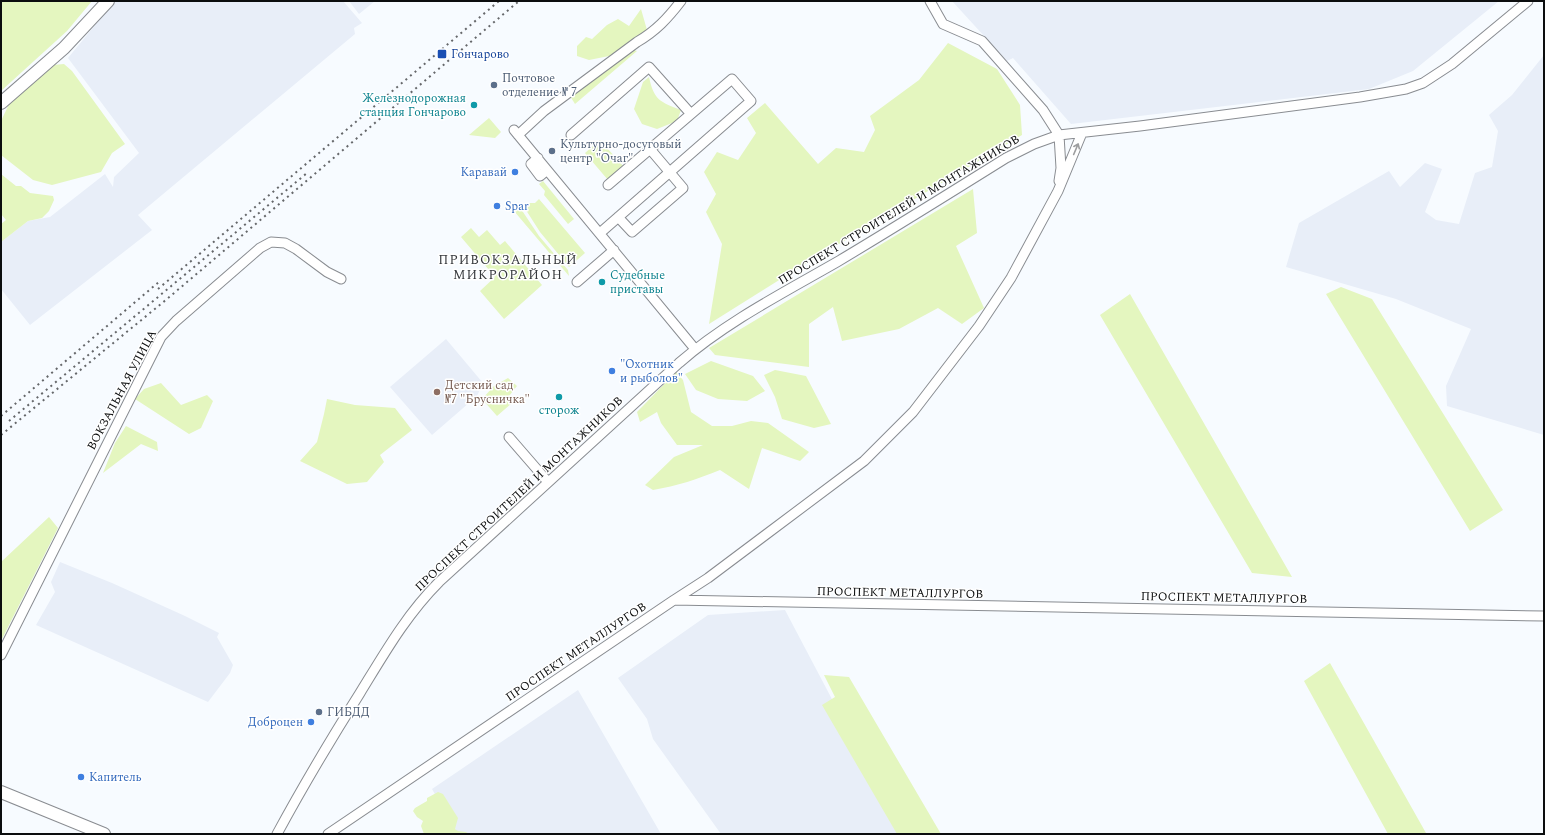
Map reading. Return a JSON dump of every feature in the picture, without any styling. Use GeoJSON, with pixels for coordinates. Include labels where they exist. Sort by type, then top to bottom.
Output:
{"type":"FeatureCollection","features":[{"type":"Feature","properties":{"kind":"main road"},"geometry":{"type":"LineString","coordinates":[[1,103],[64,48],[108,1]]}},
{"type":"Feature","properties":{"kind":"main road"},"geometry":{"type":"LineString","coordinates":[[1,792],[104,834]]}},
{"type":"Feature","properties":{"kind":"street"},"geometry":{"type":"LineString","coordinates":[[681,1],[652,34],[637,42],[516,132],[695,349]]}},
{"type":"Feature","properties":{"kind":"street"},"geometry":{"type":"LineString","coordinates":[[930,1],[943,24],[982,41],[1043,110],[1059,135],[1060,168],[1058,191]]}},
{"type":"Feature","properties":{"kind":"street","name":"ПРОСПЕКТ СТРОИТЕЛЕЙ И МОНТАЖНИКОВ"},"geometry":{"type":"LineString","coordinates":[[276,834],[374,670],[419,603],[439,582],[695,349],[744,316],[840,260],[1006,158],[1034,144],[1059,135],[1360,97],[1406,89],[1423,83],[1452,64],[1528,1]]}},
{"type":"Feature","properties":{"kind":"street"},"geometry":{"type":"LineString","coordinates":[[571,134],[649,67],[691,114]]}},
{"type":"Feature","properties":{"kind":"street"},"geometry":{"type":"LineString","coordinates":[[600,233],[669,171],[751,101],[732,79],[608,185]]}},
{"type":"Feature","properties":{"kind":"street"},"geometry":{"type":"LineString","coordinates":[[674,600],[708,578],[864,461],[913,412],[979,326],[1011,278],[1058,191],[1082,133]]}},
{"type":"Feature","properties":{"kind":"street"},"geometry":{"type":"LineString","coordinates":[[618,217],[632,232],[683,188],[650,149]]}},
{"type":"Feature","properties":{"kind":"street","name":"ВОКЗАЛЬНАЯ УЛИЦА"},"geometry":{"type":"LineString","coordinates":[[1,655],[161,337],[176,321],[260,248],[271,242],[285,243],[327,272],[341,279]]}},
{"type":"Feature","properties":{"kind":"street"},"geometry":{"type":"LineString","coordinates":[[577,282],[614,250]]}},
{"type":"Feature","properties":{"kind":"street"},"geometry":{"type":"LineString","coordinates":[[509,437],[548,482]]}},
{"type":"Feature","properties":{"kind":"street","name":"ПРОСПЕКТ МЕТАЛЛУРГОВ"},"geometry":{"type":"LineString","coordinates":[[328,834],[674,600],[1544,616]]}},
{"type":"Feature","properties":{"kind":"street","name":"ПРОСПЕКТ СТРОИТЕЛЕЙ И МОНТАЖНИКОВ"},"geometry":{"type":"LineString","coordinates":[[269,834],[287,814]]}},
{"type":"Feature","properties":{"kind":"shaded area"},"geometry":{"type":"Polygon","coordinates":[[[115,1],[343,1],[362,23],[354,28],[355,34],[138,215],[152,230],[30,325],[1,289],[1,242],[28,221],[50,217],[105,174],[113,187],[114,177],[139,153],[68,58],[115,1]]]}},
{"type":"Feature","properties":{"kind":"shaded area"},"geometry":{"type":"Polygon","coordinates":[[[349,1],[375,1],[359,14],[349,1]]]}},
{"type":"Feature","properties":{"kind":"shaded area"},"geometry":{"type":"Polygon","coordinates":[[[952,1],[1499,1],[1413,71],[1369,89],[1071,124],[1013,58],[1007,61],[952,1]]]}},
{"type":"Feature","properties":{"kind":"shaded area"},"geometry":{"type":"Polygon","coordinates":[[[1544,55],[1544,435],[1447,406],[1446,386],[1471,329],[1396,299],[1286,267],[1299,223],[1389,171],[1400,187],[1425,163],[1442,169],[1425,212],[1436,220],[1459,224],[1475,173],[1492,167],[1498,131],[1489,115],[1512,95],[1544,55]]]}},
{"type":"Feature","properties":{"kind":"shaded area","name":"Детский сад №7 \"Брусничка\""},"geometry":{"type":"Polygon","coordinates":[[[446,339],[483,383],[477,396],[432,435],[390,387],[446,339]]]}},
{"type":"Feature","properties":{"kind":"shaded area"},"geometry":{"type":"Polygon","coordinates":[[[60,562],[112,583],[219,633],[217,637],[233,665],[230,673],[208,702],[36,625],[55,592],[51,582],[60,562]]]}},
{"type":"Feature","properties":{"kind":"shaded area"},"geometry":{"type":"Polygon","coordinates":[[[785,610],[903,834],[721,834],[653,739],[647,719],[618,678],[708,615],[785,610]]]}},
{"type":"Feature","properties":{"kind":"shaded area"},"geometry":{"type":"Polygon","coordinates":[[[578,690],[661,834],[458,834],[432,789],[578,690]]]}},
{"type":"Feature","properties":{"kind":"green space"},"geometry":{"type":"Polygon","coordinates":[[[1,1],[92,1],[67,31],[1,91],[1,1]]]}},
{"type":"Feature","properties":{"kind":"green space"},"geometry":{"type":"Polygon","coordinates":[[[641,9],[647,30],[619,54],[589,60],[577,56],[577,46],[586,37],[592,39],[607,25],[618,19],[629,26],[641,9]]]}},
{"type":"Feature","properties":{"kind":"green space"},"geometry":{"type":"Polygon","coordinates":[[[948,43],[997,69],[1020,105],[1022,135],[792,272],[709,324],[722,244],[706,212],[716,194],[704,172],[717,152],[738,160],[756,133],[747,118],[765,103],[818,164],[836,148],[864,152],[875,130],[870,116],[919,80],[948,43]]]}},
{"type":"Feature","properties":{"kind":"green space"},"geometry":{"type":"Polygon","coordinates":[[[634,50],[637,51],[575,104],[570,96],[634,50]]]}},
{"type":"Feature","properties":{"kind":"green space"},"geometry":{"type":"Polygon","coordinates":[[[64,64],[72,71],[125,144],[112,153],[101,172],[52,185],[33,180],[1,155],[1,121],[10,102],[53,65],[64,64]]]}},
{"type":"Feature","properties":{"kind":"green space"},"geometry":{"type":"Polygon","coordinates":[[[649,77],[653,91],[659,99],[668,105],[681,110],[677,121],[657,129],[642,124],[634,109],[643,82],[649,77]]]}},
{"type":"Feature","properties":{"kind":"green space"},"geometry":{"type":"Polygon","coordinates":[[[489,118],[501,132],[495,138],[469,135],[489,118]]]}},
{"type":"Feature","properties":{"kind":"green space"},"geometry":{"type":"Polygon","coordinates":[[[600,140],[624,167],[608,180],[585,153],[600,140]]]}},
{"type":"Feature","properties":{"kind":"green space"},"geometry":{"type":"Polygon","coordinates":[[[1,174],[16,186],[21,186],[30,193],[53,196],[54,200],[49,211],[42,218],[28,221],[1,242],[1,224],[6,220],[1,214],[1,174]]]}},
{"type":"Feature","properties":{"kind":"green space"},"geometry":{"type":"Polygon","coordinates":[[[543,181],[574,219],[568,224],[544,195],[545,191],[539,184],[543,181]]]}},
{"type":"Feature","properties":{"kind":"green space"},"geometry":{"type":"Polygon","coordinates":[[[973,189],[977,233],[956,246],[984,308],[962,324],[938,308],[899,329],[842,341],[833,307],[809,324],[809,367],[715,355],[709,348],[973,189]]]}},
{"type":"Feature","properties":{"kind":"green space"},"geometry":{"type":"Polygon","coordinates":[[[539,199],[585,253],[569,267],[540,232],[524,207],[528,203],[535,203],[539,199]]]}},
{"type":"Feature","properties":{"kind":"green space"},"geometry":{"type":"Polygon","coordinates":[[[521,209],[539,236],[568,270],[569,276],[514,211],[521,209]]]}},
{"type":"Feature","properties":{"kind":"green space"},"geometry":{"type":"Polygon","coordinates":[[[471,228],[479,237],[487,230],[500,245],[505,241],[542,285],[504,319],[480,291],[495,277],[461,237],[471,228]]]}},
{"type":"Feature","properties":{"kind":"green space"},"geometry":{"type":"Polygon","coordinates":[[[1341,287],[1372,299],[1503,510],[1470,531],[1326,294],[1341,287]]]}},
{"type":"Feature","properties":{"kind":"green space"},"geometry":{"type":"Polygon","coordinates":[[[1130,294],[1292,577],[1252,573],[1100,315],[1130,294]]]}},
{"type":"Feature","properties":{"kind":"green space"},"geometry":{"type":"Polygon","coordinates":[[[711,361],[753,376],[765,391],[747,401],[718,399],[696,390],[685,374],[711,361]]]}},
{"type":"Feature","properties":{"kind":"green space"},"geometry":{"type":"Polygon","coordinates":[[[775,370],[806,376],[831,424],[814,428],[782,419],[775,397],[764,375],[775,370]]]}},
{"type":"Feature","properties":{"kind":"green space"},"geometry":{"type":"Polygon","coordinates":[[[676,372],[683,380],[691,412],[712,426],[732,426],[751,421],[768,423],[809,452],[800,461],[762,448],[749,489],[720,470],[687,482],[653,490],[645,485],[674,457],[703,445],[677,445],[661,423],[657,412],[640,422],[637,412],[676,372]]]}},
{"type":"Feature","properties":{"kind":"green space"},"geometry":{"type":"Polygon","coordinates":[[[508,378],[517,386],[509,396],[512,403],[497,416],[482,399],[494,386],[508,378]]]}},
{"type":"Feature","properties":{"kind":"green space"},"geometry":{"type":"Polygon","coordinates":[[[161,383],[181,405],[207,395],[213,401],[201,428],[189,434],[135,399],[144,389],[161,383]]]}},
{"type":"Feature","properties":{"kind":"green space"},"geometry":{"type":"Polygon","coordinates":[[[327,399],[355,405],[395,408],[412,430],[380,455],[384,462],[367,482],[347,484],[300,461],[317,442],[327,399]]]}},
{"type":"Feature","properties":{"kind":"green space"},"geometry":{"type":"Polygon","coordinates":[[[126,426],[157,442],[158,451],[141,444],[103,473],[115,443],[126,426]]]}},
{"type":"Feature","properties":{"kind":"green space"},"geometry":{"type":"Polygon","coordinates":[[[49,517],[58,528],[1,641],[1,562],[49,517]]]}},
{"type":"Feature","properties":{"kind":"green space"},"geometry":{"type":"Polygon","coordinates":[[[1330,663],[1426,833],[1388,834],[1304,681],[1330,663]]]}},
{"type":"Feature","properties":{"kind":"green space"},"geometry":{"type":"Polygon","coordinates":[[[824,675],[849,677],[941,834],[897,834],[822,705],[835,697],[824,675]]]}},
{"type":"Feature","properties":{"kind":"green space"},"geometry":{"type":"Polygon","coordinates":[[[438,792],[443,794],[458,818],[455,829],[469,834],[424,834],[421,826],[423,821],[417,817],[413,811],[415,808],[427,801],[427,798],[438,792]]]}},
{"type":"Feature","properties":{"kind":"railway"},"geometry":{"type":"LineString","coordinates":[[158,289],[499,1]]}},
{"type":"Feature","properties":{"kind":"railway"},"geometry":{"type":"LineString","coordinates":[[1,435],[167,299],[519,1]]}},
{"type":"Feature","properties":{"kind":"railway"},"geometry":{"type":"LineString","coordinates":[[9,421],[307,173]]}},
{"type":"Feature","properties":{"kind":"railway"},"geometry":{"type":"LineString","coordinates":[[1,416],[160,281]]}},
{"type":"Feature","properties":{"kind":"place","name":"Гончарово"},"geometry":{"type":"Point","coordinates":[442,54]}},
{"type":"Feature","properties":{"kind":"place","name":"Почтовое отделение № 7"},"geometry":{"type":"Point","coordinates":[494,85]}},
{"type":"Feature","properties":{"kind":"place","name":"Железнодорожная станция Гончарово"},"geometry":{"type":"Point","coordinates":[474,105]}},
{"type":"Feature","properties":{"kind":"place","name":"Культурно-досуговый центр \"Очаг\""},"geometry":{"type":"Point","coordinates":[552,151]}},
{"type":"Feature","properties":{"kind":"place","name":"Каравай"},"geometry":{"type":"Point","coordinates":[515,172]}},
{"type":"Feature","properties":{"kind":"place","name":"Spar"},"geometry":{"type":"Point","coordinates":[497,206]}},
{"type":"Feature","properties":{"kind":"place","name":"Судебные приставы"},"geometry":{"type":"Point","coordinates":[602,282]}},
{"type":"Feature","properties":{"kind":"place","name":"\"Охотник и рыболов\""},"geometry":{"type":"Point","coordinates":[612,371]}},
{"type":"Feature","properties":{"kind":"place","name":"Детский сад №7 \"Брусничка\""},"geometry":{"type":"Point","coordinates":[437,392]}},
{"type":"Feature","properties":{"kind":"place","name":"сторож"},"geometry":{"type":"Point","coordinates":[559,397]}},
{"type":"Feature","properties":{"kind":"place","name":"ГИБДД"},"geometry":{"type":"Point","coordinates":[319,712]}},
{"type":"Feature","properties":{"kind":"place","name":"Доброцен"},"geometry":{"type":"Point","coordinates":[311,722]}},
{"type":"Feature","properties":{"kind":"place","name":"Капитель"},"geometry":{"type":"Point","coordinates":[81,777]}},
{"type":"Feature","properties":{"kind":"district","name":"ПРИВОКЗАЛЬНЫЙ МИКРОРАЙОН"},"geometry":{"type":"Point","coordinates":[508,268]}}]}
